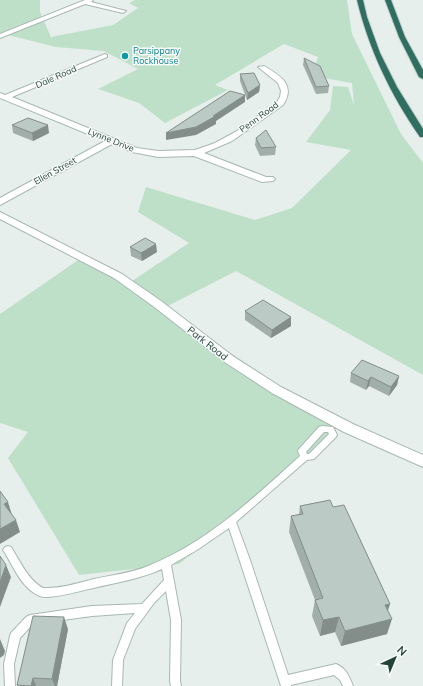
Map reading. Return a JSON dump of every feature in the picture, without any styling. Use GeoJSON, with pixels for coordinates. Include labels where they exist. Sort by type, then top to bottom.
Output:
{"type":"FeatureCollection","features":[{"type":"Feature","properties":{"kind":"highway"},"geometry":{"type":"LineString","coordinates":[[360,0],[372,41],[386,72],[423,135]]}},
{"type":"Feature","properties":{"kind":"highway"},"geometry":{"type":"LineString","coordinates":[[388,0],[402,37],[423,77]]}},
{"type":"Feature","properties":{"kind":"street"},"geometry":{"type":"LineString","coordinates":[[0,36],[87,1],[123,11]]}},
{"type":"Feature","properties":{"kind":"street","name":"Dale Road"},"geometry":{"type":"LineString","coordinates":[[3,96],[105,56]]}},
{"type":"Feature","properties":{"kind":"street","name":"Penn Road"},"geometry":{"type":"LineString","coordinates":[[195,153],[231,137],[280,103],[284,98],[285,94],[282,82],[262,67]]}},
{"type":"Feature","properties":{"kind":"street","name":"Lynne Drive"},"geometry":{"type":"LineString","coordinates":[[3,96],[70,122],[110,141],[136,150],[147,152],[195,153],[265,180],[270,179]]}},
{"type":"Feature","properties":{"kind":"street","name":"Ellen Street"},"geometry":{"type":"LineString","coordinates":[[0,202],[110,141]]}},
{"type":"Feature","properties":{"kind":"street","name":"Park Road"},"geometry":{"type":"LineString","coordinates":[[0,215],[128,282],[230,361],[332,426],[423,461]]}},
{"type":"Feature","properties":{"kind":"lane"},"geometry":{"type":"LineString","coordinates":[[8,550],[30,585],[42,592],[57,591],[151,570],[185,552],[218,531],[305,457],[302,451],[322,429],[332,426]]}},
{"type":"Feature","properties":{"kind":"lane"},"geometry":{"type":"LineString","coordinates":[[230,521],[245,560],[285,684],[336,669],[344,676],[348,686]]}},
{"type":"Feature","properties":{"kind":"lane"},"geometry":{"type":"LineString","coordinates":[[166,562],[176,620],[176,686]]}},
{"type":"Feature","properties":{"kind":"lane"},"geometry":{"type":"LineString","coordinates":[[117,686],[118,660],[131,626],[169,582]]}},
{"type":"Feature","properties":{"kind":"lane"},"geometry":{"type":"LineString","coordinates":[[10,686],[9,664],[15,636],[30,620],[92,611],[145,608]]}},
{"type":"Feature","properties":{"kind":"green space"},"geometry":{"type":"Polygon","coordinates":[[[0,0],[40,0],[40,12],[51,37],[113,25],[138,8],[129,3],[135,0],[347,0],[352,34],[401,134],[423,163],[423,375],[236,271],[164,308],[339,426],[260,501],[179,564],[79,575],[8,458],[28,432],[0,423],[0,314],[84,256],[129,283],[189,243],[138,212],[146,187],[255,220],[292,208],[351,150],[306,142],[330,110],[333,86],[348,87],[354,105],[352,83],[312,76],[318,57],[284,44],[215,85],[228,90],[165,123],[139,103],[98,89],[138,69],[104,51],[56,47],[0,33],[0,0]]]}},
{"type":"Feature","properties":{"kind":"building"},"geometry":{"type":"Polygon","coordinates":[[[304,58],[320,66],[329,86],[316,87],[304,58]]]}},
{"type":"Feature","properties":{"kind":"building"},"geometry":{"type":"Polygon","coordinates":[[[254,73],[260,85],[248,93],[240,74],[254,73]]]}},
{"type":"Feature","properties":{"kind":"building"},"geometry":{"type":"Polygon","coordinates":[[[230,91],[245,95],[213,116],[216,116],[196,127],[166,133],[230,91]]]}},
{"type":"Feature","properties":{"kind":"building"},"geometry":{"type":"Polygon","coordinates":[[[28,118],[48,125],[32,133],[12,125],[28,118]]]}},
{"type":"Feature","properties":{"kind":"building"},"geometry":{"type":"Polygon","coordinates":[[[266,130],[276,147],[261,148],[256,138],[266,130]]]}},
{"type":"Feature","properties":{"kind":"building"},"geometry":{"type":"Polygon","coordinates":[[[145,238],[156,244],[141,253],[130,247],[145,238]]]}},
{"type":"Feature","properties":{"kind":"building"},"geometry":{"type":"Polygon","coordinates":[[[263,300],[291,317],[272,330],[245,311],[263,300]]]}},
{"type":"Feature","properties":{"kind":"building"},"geometry":{"type":"Polygon","coordinates":[[[362,360],[399,376],[391,387],[371,377],[368,381],[351,373],[362,360]]]}},
{"type":"Feature","properties":{"kind":"building"},"geometry":{"type":"Polygon","coordinates":[[[0,491],[8,502],[4,504],[16,520],[0,529],[0,491]]]}},
{"type":"Feature","properties":{"kind":"building"},"geometry":{"type":"Polygon","coordinates":[[[330,500],[333,507],[344,505],[390,604],[385,605],[392,619],[345,631],[339,617],[323,620],[315,600],[323,598],[291,516],[303,514],[300,506],[330,500]]]}},
{"type":"Feature","properties":{"kind":"building"},"geometry":{"type":"Polygon","coordinates":[[[0,556],[6,565],[0,582],[0,556]]]}},
{"type":"Feature","properties":{"kind":"building"},"geometry":{"type":"Polygon","coordinates":[[[33,616],[64,617],[52,679],[33,678],[31,686],[17,685],[33,616]]]}},
{"type":"Feature","properties":{"kind":"place","name":"Parsippany Rockhouse"},"geometry":{"type":"Point","coordinates":[125,56]}}]}
